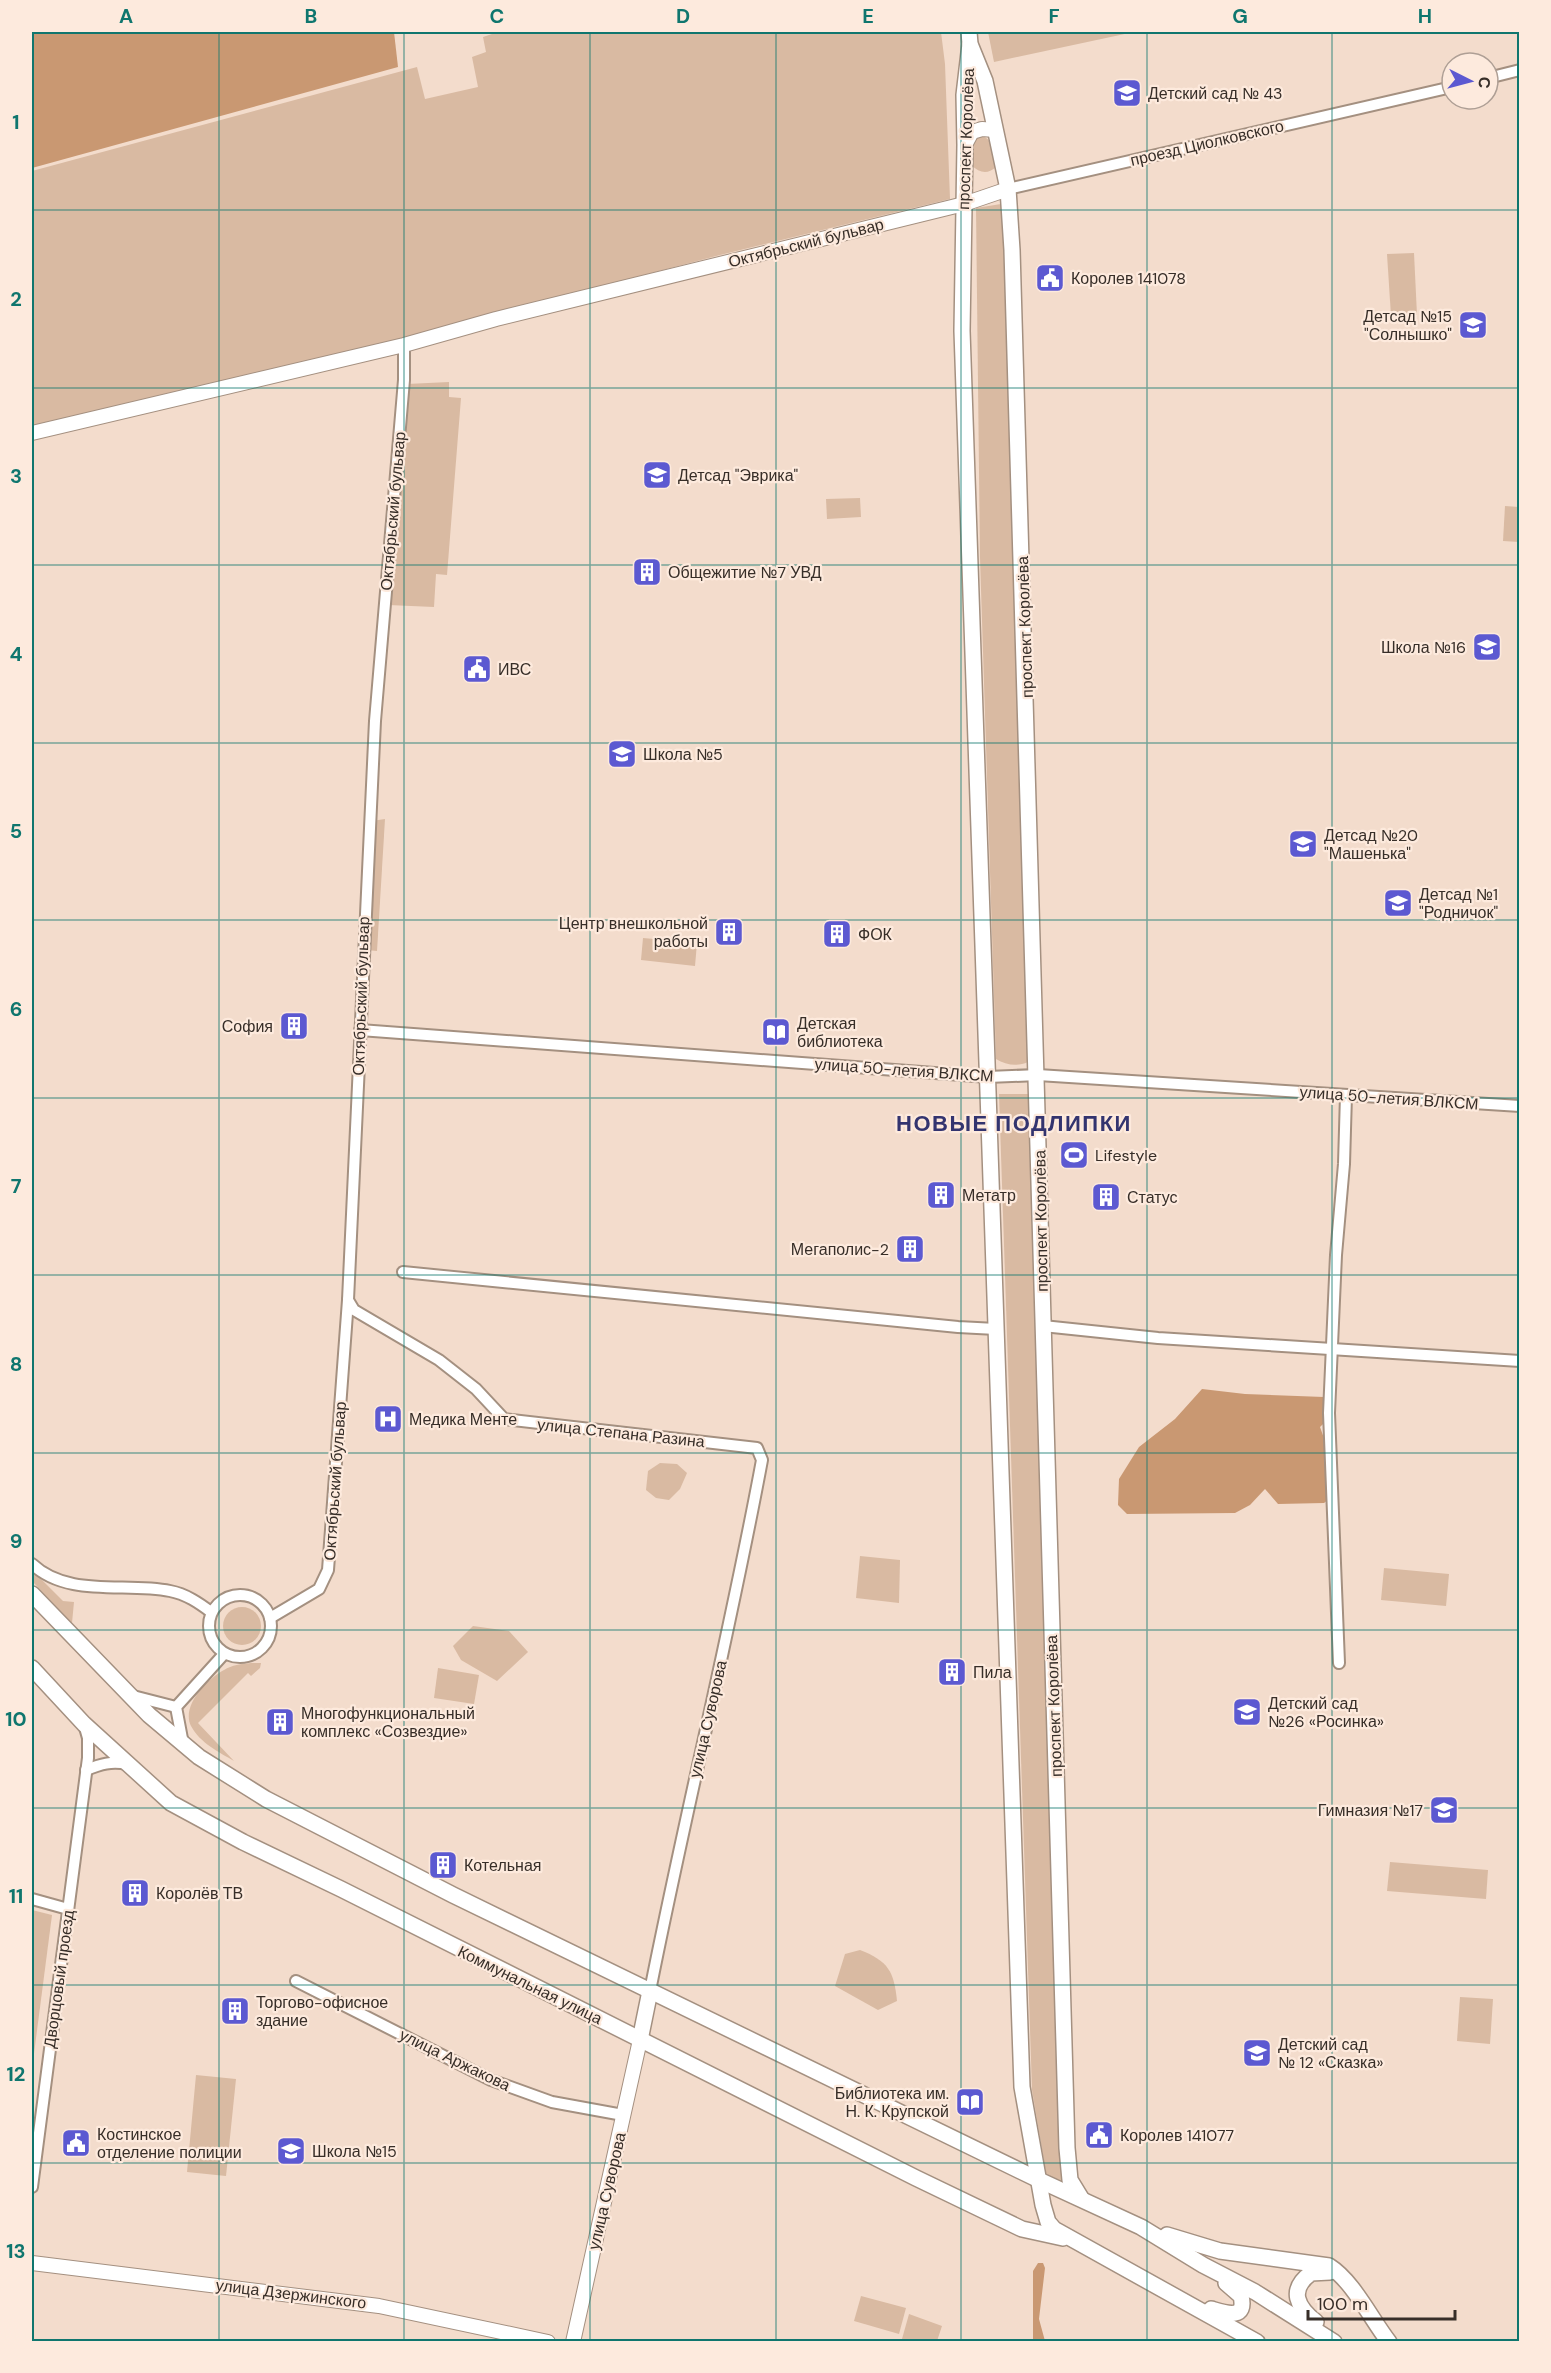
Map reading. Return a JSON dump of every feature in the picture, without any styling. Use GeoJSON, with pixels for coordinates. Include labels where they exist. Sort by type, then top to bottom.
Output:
{"type":"FeatureCollection","features":[{"type":"Feature","properties":{"kind":"main road","name":"проспект Королёва"},"geometry":{"type":"LineString","coordinates":[[970,38],[984,81],[1008,189],[1022,532],[1067,2148],[1070,2180],[1081,2198]]}},
{"type":"Feature","properties":{"kind":"main road","name":"проспект Королёва"},"geometry":{"type":"LineString","coordinates":[[970,38],[964,94],[961,306],[1022,2082],[1048,2222],[1069,2239]]}},
{"type":"Feature","properties":{"kind":"main road"},"geometry":{"type":"LineString","coordinates":[[32,1594],[128,1695],[183,1744],[199,1757],[266,1799],[453,1896],[1039,2180],[1141,2227],[1203,2265],[1255,2292],[1336,2342]]}},
{"type":"Feature","properties":{"kind":"main road","name":"Коммунальная улица"},"geometry":{"type":"LineString","coordinates":[[32,1668],[84,1724],[171,1803],[243,1842],[891,2166],[1030,2232],[1069,2239]]}},
{"type":"Feature","properties":{"kind":"main road"},"geometry":{"type":"LineString","coordinates":[[640,2040],[650,1991]]}},
{"type":"Feature","properties":{"kind":"main road"},"geometry":{"type":"LineString","coordinates":[[1141,2227],[1220,2251],[1323,2264],[1334,2269],[1389,2342]]}},
{"type":"Feature","properties":{"kind":"main road"},"geometry":{"type":"LineString","coordinates":[[1069,2239],[1257,2342]]}},
{"type":"Feature","properties":{"kind":"main road"},"geometry":{"type":"LineString","coordinates":[[1187,2302],[1228,2314],[1238,2313],[1243,2305],[1239,2292],[1203,2265]]}},
{"type":"Feature","properties":{"kind":"main road"},"geometry":{"type":"LineString","coordinates":[[1336,2342],[1304,2312],[1298,2296],[1301,2282],[1311,2273],[1324,2271],[1341,2276]]}},
{"type":"Feature","properties":{"kind":"main road"},"geometry":{"type":"LineString","coordinates":[[1223,2322],[1244,2342]]}},
{"type":"Feature","properties":{"kind":"street"},"geometry":{"type":"LineString","coordinates":[[1500,75],[1520,70]]}},
{"type":"Feature","properties":{"kind":"street","name":"проезд Циолковского"},"geometry":{"type":"LineString","coordinates":[[964,204],[1008,189],[1440,90]]}},
{"type":"Feature","properties":{"kind":"street"},"geometry":{"type":"LineString","coordinates":[[965,144],[972,132],[982,129],[995,130]]}},
{"type":"Feature","properties":{"kind":"street","name":"Октябрьский бульвар"},"geometry":{"type":"LineString","coordinates":[[32,433],[404,345],[964,204]]}},
{"type":"Feature","properties":{"kind":"street","name":"Октябрьский бульвар"},"geometry":{"type":"LineString","coordinates":[[270,1618],[319,1589],[328,1570],[348,1300],[374,730],[404,380],[404,345]]}},
{"type":"Feature","properties":{"kind":"street","name":"улица 50-летия ВЛКСМ"},"geometry":{"type":"LineString","coordinates":[[360,1030],[988,1077],[1038,1075],[1520,1106]]}},
{"type":"Feature","properties":{"kind":"street"},"geometry":{"type":"LineString","coordinates":[[1339,1663],[1329,1413],[1346,1095]]}},
{"type":"Feature","properties":{"kind":"street"},"geometry":{"type":"LineString","coordinates":[[403,1272],[996,1329]]}},
{"type":"Feature","properties":{"kind":"street","name":"улица Степана Разина"},"geometry":{"type":"LineString","coordinates":[[348,1300],[354,1310],[447,1367],[476,1389],[504,1419],[757,1448]]}},
{"type":"Feature","properties":{"kind":"street"},"geometry":{"type":"LineString","coordinates":[[1043,1326],[1158,1338],[1520,1361]]}},
{"type":"Feature","properties":{"kind":"street","name":"улица Суворова"},"geometry":{"type":"LineString","coordinates":[[650,1991],[747,1539],[762,1460],[757,1448]]}},
{"type":"Feature","properties":{"kind":"street"},"geometry":{"type":"LineString","coordinates":[[32,1564],[39,1571],[63,1583],[171,1591],[190,1598],[212,1612]]}},
{"type":"Feature","properties":{"kind":"street"},"geometry":{"type":"LineString","coordinates":[[241,1595],[255,1599],[263,1606],[270,1618],[271,1629],[267,1641],[259,1651],[249,1656],[236,1658],[224,1654],[215,1647],[208,1631],[212,1612],[218,1603],[229,1597],[241,1595]]}},
{"type":"Feature","properties":{"kind":"street"},"geometry":{"type":"LineString","coordinates":[[176,1707],[224,1654]]}},
{"type":"Feature","properties":{"kind":"street"},"geometry":{"type":"LineString","coordinates":[[128,1695],[176,1707]]}},
{"type":"Feature","properties":{"kind":"street"},"geometry":{"type":"LineString","coordinates":[[176,1707],[183,1744]]}},
{"type":"Feature","properties":{"kind":"street","name":"Дворцовый проезд"},"geometry":{"type":"LineString","coordinates":[[32,2187],[86,1770],[88,1738],[84,1724]]}},
{"type":"Feature","properties":{"kind":"street"},"geometry":{"type":"LineString","coordinates":[[86,1770],[102,1764],[116,1762],[127,1764]]}},
{"type":"Feature","properties":{"kind":"street"},"geometry":{"type":"LineString","coordinates":[[32,1899],[68,1909]]}},
{"type":"Feature","properties":{"kind":"street","name":"улица Аржакова"},"geometry":{"type":"LineString","coordinates":[[296,1980],[491,2080],[552,2102],[623,2115]]}},
{"type":"Feature","properties":{"kind":"street","name":"улица Суворова"},"geometry":{"type":"LineString","coordinates":[[573,2342],[640,2040]]}},
{"type":"Feature","properties":{"kind":"street","name":"улица Дзержинского"},"geometry":{"type":"LineString","coordinates":[[32,2263],[379,2306],[510,2337],[548,2342]]}},
{"type":"Feature","properties":{"kind":"shaded area"},"geometry":{"type":"Polygon","coordinates":[[[32,32],[394,32],[398,67],[32,168],[32,32]]]}},
{"type":"Feature","properties":{"kind":"shaded area"},"geometry":{"type":"Polygon","coordinates":[[[498,32],[941,32],[945,64],[950,199],[720,255],[359,350],[32,426],[32,171],[417,67],[425,99],[478,87],[472,57],[486,52],[483,37],[498,32]]]}},
{"type":"Feature","properties":{"kind":"shaded area"},"geometry":{"type":"Polygon","coordinates":[[[988,32],[1134,32],[994,62],[988,32]]]}},
{"type":"Feature","properties":{"kind":"shaded area"},"geometry":{"type":"Polygon","coordinates":[[[979,135],[988,139],[994,152],[996,167],[987,172],[977,170],[971,165],[971,141],[979,135]]]}},
{"type":"Feature","properties":{"kind":"shaded area"},"geometry":{"type":"Polygon","coordinates":[[[1001,204],[1005,252],[1028,1062],[1016,1065],[996,1059],[980,558],[976,208],[1001,204]]]}},
{"type":"Feature","properties":{"kind":"shaded area"},"geometry":{"type":"Polygon","coordinates":[[[1414,253],[1417,315],[1391,316],[1387,254],[1414,253]]]}},
{"type":"Feature","properties":{"kind":"shaded area"},"geometry":{"type":"Polygon","coordinates":[[[449,382],[449,397],[461,398],[447,575],[436,574],[434,607],[388,605],[407,384],[449,382]]]}},
{"type":"Feature","properties":{"kind":"shaded area"},"geometry":{"type":"Polygon","coordinates":[[[860,498],[861,517],[827,519],[826,499],[860,498]]]}},
{"type":"Feature","properties":{"kind":"shaded area"},"geometry":{"type":"Polygon","coordinates":[[[1505,506],[1519,507],[1519,542],[1503,541],[1505,506]]]}},
{"type":"Feature","properties":{"kind":"shaded area"},"geometry":{"type":"Polygon","coordinates":[[[385,819],[377,951],[366,950],[372,821],[385,819]]]}},
{"type":"Feature","properties":{"kind":"shaded area"},"geometry":{"type":"Polygon","coordinates":[[[643,938],[697,943],[695,966],[641,960],[643,938]]]}},
{"type":"Feature","properties":{"kind":"shaded area"},"geometry":{"type":"Polygon","coordinates":[[[999,1094],[1032,1094],[1064,2173],[1061,2180],[1053,2179],[1046,2173],[1032,2090],[999,1094]]]}},
{"type":"Feature","properties":{"kind":"shaded area"},"geometry":{"type":"Polygon","coordinates":[[[1202,1389],[1245,1394],[1324,1397],[1331,1403],[1331,1416],[1320,1427],[1336,1472],[1339,1491],[1324,1503],[1278,1504],[1265,1489],[1250,1505],[1235,1513],[1127,1514],[1118,1505],[1119,1479],[1139,1447],[1175,1419],[1202,1389]]]}},
{"type":"Feature","properties":{"kind":"shaded area"},"geometry":{"type":"Polygon","coordinates":[[[660,1463],[677,1464],[687,1473],[680,1489],[669,1500],[656,1498],[646,1490],[648,1471],[660,1463]]]}},
{"type":"Feature","properties":{"kind":"shaded area"},"geometry":{"type":"Polygon","coordinates":[[[860,1556],[900,1560],[899,1603],[856,1598],[860,1556]]]}},
{"type":"Feature","properties":{"kind":"shaded area"},"geometry":{"type":"Polygon","coordinates":[[[1384,1568],[1449,1574],[1446,1606],[1381,1600],[1384,1568]]]}},
{"type":"Feature","properties":{"kind":"shaded area"},"geometry":{"type":"Polygon","coordinates":[[[32,1570],[63,1601],[74,1602],[72,1623],[32,1581],[32,1570]]]}},
{"type":"Feature","properties":{"kind":"shaded area"},"geometry":{"type":"Polygon","coordinates":[[[242,1607],[255,1613],[261,1626],[255,1639],[242,1645],[229,1639],[223,1626],[229,1613],[242,1607]]]}},
{"type":"Feature","properties":{"kind":"shaded area"},"geometry":{"type":"Polygon","coordinates":[[[473,1626],[509,1631],[528,1652],[497,1681],[461,1660],[453,1646],[473,1626]]]}},
{"type":"Feature","properties":{"kind":"shaded area"},"geometry":{"type":"Polygon","coordinates":[[[261,1663],[260,1668],[251,1676],[248,1673],[198,1723],[234,1761],[199,1737],[191,1726],[190,1710],[203,1686],[217,1674],[233,1666],[261,1663]]]}},
{"type":"Feature","properties":{"kind":"shaded area"},"geometry":{"type":"Polygon","coordinates":[[[438,1668],[479,1675],[474,1704],[434,1698],[438,1668]]]}},
{"type":"Feature","properties":{"kind":"shaded area"},"geometry":{"type":"Polygon","coordinates":[[[1390,1862],[1488,1870],[1486,1899],[1387,1891],[1390,1862]]]}},
{"type":"Feature","properties":{"kind":"shaded area"},"geometry":{"type":"Polygon","coordinates":[[[32,1910],[52,1915],[32,2069],[32,1910]]]}},
{"type":"Feature","properties":{"kind":"shaded area"},"geometry":{"type":"Polygon","coordinates":[[[860,1950],[877,1958],[888,1968],[894,1982],[897,2001],[878,2010],[835,1986],[845,1954],[860,1950]]]}},
{"type":"Feature","properties":{"kind":"shaded area"},"geometry":{"type":"Polygon","coordinates":[[[1460,1997],[1493,1999],[1490,2044],[1457,2041],[1460,1997]]]}},
{"type":"Feature","properties":{"kind":"shaded area"},"geometry":{"type":"Polygon","coordinates":[[[196,2075],[236,2079],[226,2176],[187,2172],[196,2075]]]}},
{"type":"Feature","properties":{"kind":"shaded area"},"geometry":{"type":"Polygon","coordinates":[[[1038,2263],[1043,2263],[1045,2268],[1039,2319],[1045,2341],[1033,2341],[1033,2271],[1038,2263]]]}},
{"type":"Feature","properties":{"kind":"shaded area"},"geometry":{"type":"Polygon","coordinates":[[[861,2296],[906,2308],[899,2334],[854,2321],[861,2296]]]}},
{"type":"Feature","properties":{"kind":"shaded area"},"geometry":{"type":"Polygon","coordinates":[[[909,2314],[942,2326],[937,2341],[902,2339],[909,2314]]]}},
{"type":"Feature","properties":{"kind":"place","name":"Детский сад № 43"},"geometry":{"type":"Point","coordinates":[1127,93]}},
{"type":"Feature","properties":{"kind":"place","name":"Королев 141078"},"geometry":{"type":"Point","coordinates":[1050,278]}},
{"type":"Feature","properties":{"kind":"place","name":"Детсад №15 \"Солнышко\""},"geometry":{"type":"Point","coordinates":[1473,325]}},
{"type":"Feature","properties":{"kind":"place","name":"Детсад \"Эврика\""},"geometry":{"type":"Point","coordinates":[657,475]}},
{"type":"Feature","properties":{"kind":"place","name":"Общежитие №7 УВД"},"geometry":{"type":"Point","coordinates":[647,572]}},
{"type":"Feature","properties":{"kind":"place","name":"Школа №16"},"geometry":{"type":"Point","coordinates":[1487,647]}},
{"type":"Feature","properties":{"kind":"place","name":"ИВС"},"geometry":{"type":"Point","coordinates":[477,669]}},
{"type":"Feature","properties":{"kind":"place","name":"Школа №5"},"geometry":{"type":"Point","coordinates":[622,754]}},
{"type":"Feature","properties":{"kind":"place","name":"Детсад №20 \"Машенька\""},"geometry":{"type":"Point","coordinates":[1303,844]}},
{"type":"Feature","properties":{"kind":"place","name":"Детсад №1 \"Родничок\""},"geometry":{"type":"Point","coordinates":[1398,903]}},
{"type":"Feature","properties":{"kind":"place","name":"Центр внешкольной работы"},"geometry":{"type":"Point","coordinates":[729,932]}},
{"type":"Feature","properties":{"kind":"place","name":"ФОК"},"geometry":{"type":"Point","coordinates":[837,934]}},
{"type":"Feature","properties":{"kind":"place","name":"София"},"geometry":{"type":"Point","coordinates":[294,1026]}},
{"type":"Feature","properties":{"kind":"place","name":"Детская библиотека"},"geometry":{"type":"Point","coordinates":[776,1032]}},
{"type":"Feature","properties":{"kind":"place","name":"Lifestyle"},"geometry":{"type":"Point","coordinates":[1074,1155]}},
{"type":"Feature","properties":{"kind":"place","name":"Метатр"},"geometry":{"type":"Point","coordinates":[941,1195]}},
{"type":"Feature","properties":{"kind":"place","name":"Статус"},"geometry":{"type":"Point","coordinates":[1106,1197]}},
{"type":"Feature","properties":{"kind":"place","name":"Мегаполис-2"},"geometry":{"type":"Point","coordinates":[910,1249]}},
{"type":"Feature","properties":{"kind":"place","name":"Медика Менте"},"geometry":{"type":"Point","coordinates":[388,1419]}},
{"type":"Feature","properties":{"kind":"place","name":"Пила"},"geometry":{"type":"Point","coordinates":[952,1672]}},
{"type":"Feature","properties":{"kind":"place","name":"Детский сад №26 «Росинка»"},"geometry":{"type":"Point","coordinates":[1247,1712]}},
{"type":"Feature","properties":{"kind":"place","name":"Многофункциональный комплекс «Созвездие»"},"geometry":{"type":"Point","coordinates":[280,1722]}},
{"type":"Feature","properties":{"kind":"place","name":"Гимназия №17"},"geometry":{"type":"Point","coordinates":[1444,1810]}},
{"type":"Feature","properties":{"kind":"place","name":"Котельная"},"geometry":{"type":"Point","coordinates":[443,1865]}},
{"type":"Feature","properties":{"kind":"place","name":"Королёв ТВ"},"geometry":{"type":"Point","coordinates":[135,1893]}},
{"type":"Feature","properties":{"kind":"place","name":"Торгово-офисное здание"},"geometry":{"type":"Point","coordinates":[235,2011]}},
{"type":"Feature","properties":{"kind":"place","name":"Детский сад № 12 «Сказка»"},"geometry":{"type":"Point","coordinates":[1257,2053]}},
{"type":"Feature","properties":{"kind":"place","name":"Библиотека им. Н. К. Крупской"},"geometry":{"type":"Point","coordinates":[970,2102]}},
{"type":"Feature","properties":{"kind":"place","name":"Королев 141077"},"geometry":{"type":"Point","coordinates":[1099,2135]}},
{"type":"Feature","properties":{"kind":"place","name":"Костинское отделение полиции"},"geometry":{"type":"Point","coordinates":[76,2143]}},
{"type":"Feature","properties":{"kind":"place","name":"Школа №15"},"geometry":{"type":"Point","coordinates":[291,2151]}},
{"type":"Feature","properties":{"kind":"district","name":"НОВЫЕ ПОДЛИПКИ"},"geometry":{"type":"Point","coordinates":[1014,1123]}}]}
